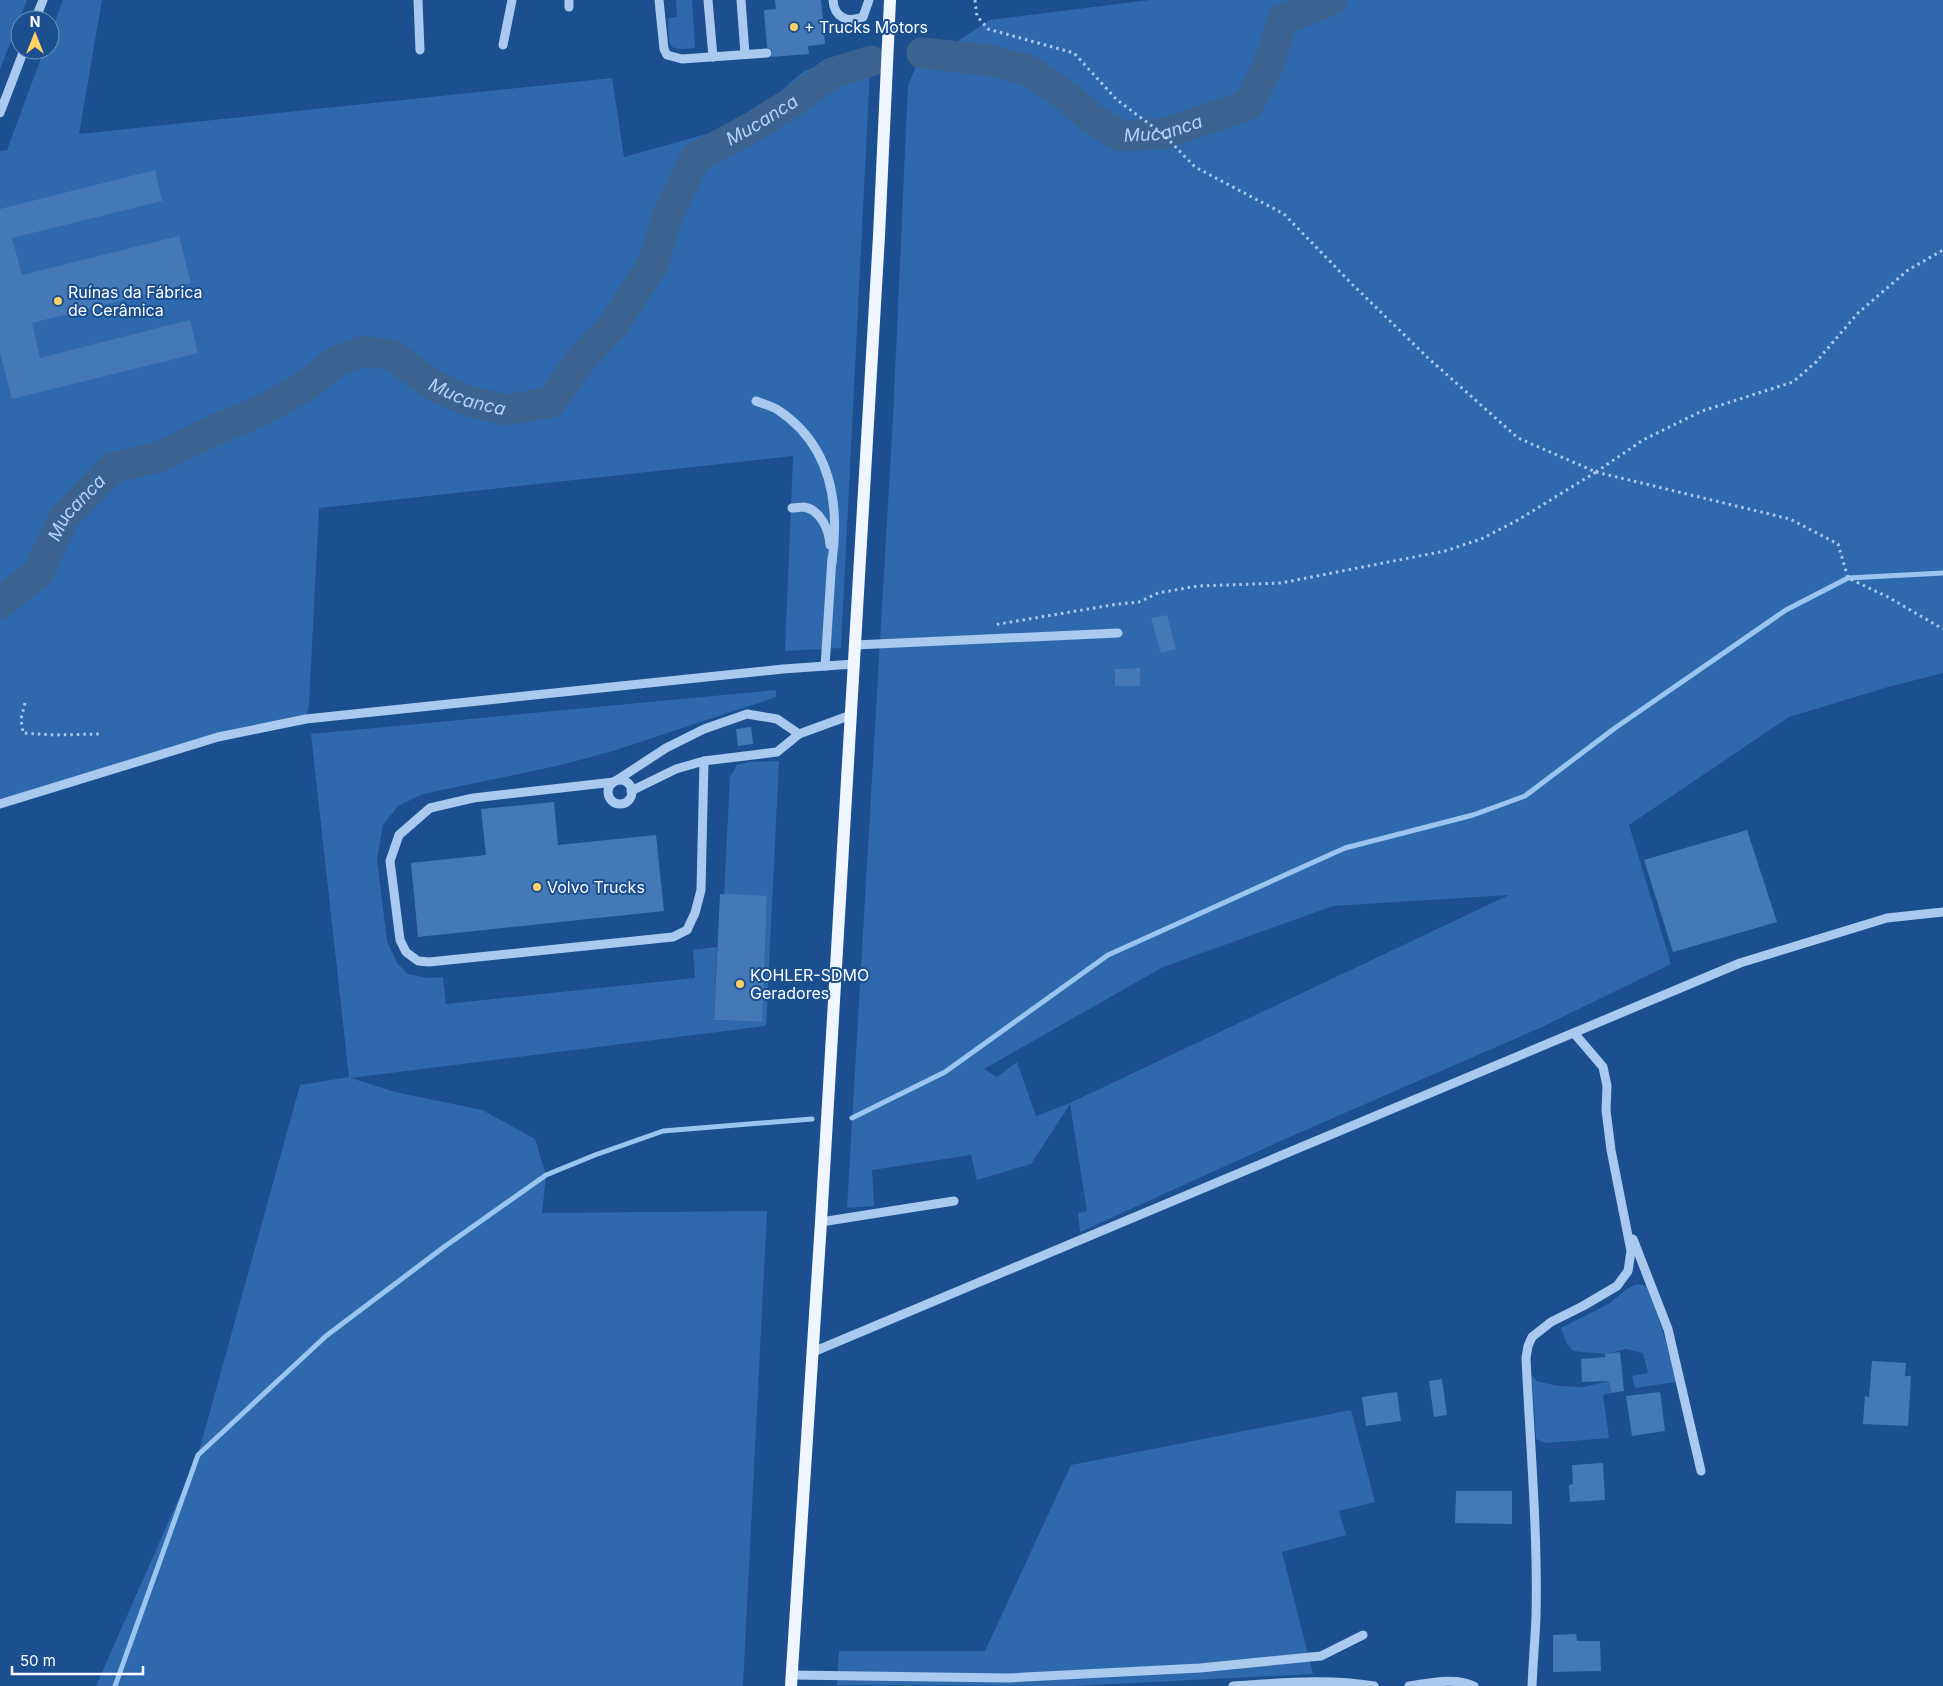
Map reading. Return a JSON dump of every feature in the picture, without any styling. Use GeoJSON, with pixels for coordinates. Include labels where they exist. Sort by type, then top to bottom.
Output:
{"type":"FeatureCollection","features":[{"type":"Feature","properties":{"kind":"main road"},"geometry":{"type":"LineString","coordinates":[[791,1680],[814,1352],[890,0]]}},
{"type":"Feature","properties":{"kind":"street"},"geometry":{"type":"LineString","coordinates":[[418,0],[420,50]]}},
{"type":"Feature","properties":{"kind":"street"},"geometry":{"type":"LineString","coordinates":[[503,45],[512,0]]}},
{"type":"Feature","properties":{"kind":"street"},"geometry":{"type":"LineString","coordinates":[[659,0],[664,49],[668,55],[682,59],[768,52]]}},
{"type":"Feature","properties":{"kind":"street"},"geometry":{"type":"LineString","coordinates":[[708,0],[713,57]]}},
{"type":"Feature","properties":{"kind":"street"},"geometry":{"type":"LineString","coordinates":[[741,0],[745,54]]}},
{"type":"Feature","properties":{"kind":"street"},"geometry":{"type":"LineString","coordinates":[[833,0],[838,14],[845,20],[855,20],[863,17],[868,0]]}},
{"type":"Feature","properties":{"kind":"street"},"geometry":{"type":"LineString","coordinates":[[0,113],[20,60]]}},
{"type":"Feature","properties":{"kind":"street"},"geometry":{"type":"LineString","coordinates":[[756,401],[777,410],[812,442],[824,464],[831,487],[836,536],[832,562],[825,666]]}},
{"type":"Feature","properties":{"kind":"street"},"geometry":{"type":"LineString","coordinates":[[792,508],[805,507],[820,516],[830,536],[832,562]]}},
{"type":"Feature","properties":{"kind":"street"},"geometry":{"type":"LineString","coordinates":[[855,644],[1118,633]]}},
{"type":"Feature","properties":{"kind":"street"},"geometry":{"type":"LineString","coordinates":[[0,804],[218,737],[306,719],[773,670],[854,664]]}},
{"type":"Feature","properties":{"kind":"street"},"geometry":{"type":"LineString","coordinates":[[704,761],[701,890],[695,914],[687,930],[673,937],[430,962],[418,961],[406,952],[400,940],[390,861],[399,835],[430,808],[473,798],[614,782],[622,780],[631,791],[630,798],[624,803],[613,802],[610,799],[608,787],[614,782],[666,748],[704,729],[747,714],[777,719],[799,734]]}},
{"type":"Feature","properties":{"kind":"street"},"geometry":{"type":"LineString","coordinates":[[631,791],[676,769],[704,761],[777,752],[799,734],[851,715]]}},
{"type":"Feature","properties":{"kind":"street"},"geometry":{"type":"LineString","coordinates":[[814,1352],[1740,963],[1887,918],[1943,912]]}},
{"type":"Feature","properties":{"kind":"street"},"geometry":{"type":"LineString","coordinates":[[1532,1686],[1536,1586],[1535,1521],[1526,1358],[1528,1346],[1532,1337],[1551,1322],[1618,1286],[1628,1271],[1631,1251],[1611,1150],[1606,1110],[1607,1086],[1603,1067],[1574,1033]]}},
{"type":"Feature","properties":{"kind":"street"},"geometry":{"type":"LineString","coordinates":[[821,1222],[954,1201]]}},
{"type":"Feature","properties":{"kind":"street"},"geometry":{"type":"LineString","coordinates":[[1627,1224],[1668,1329],[1700,1471]]}},
{"type":"Feature","properties":{"kind":"street"},"geometry":{"type":"LineString","coordinates":[[791,1680],[1008,1678],[1200,1668],[1321,1656],[1363,1635]]}},
{"type":"Feature","properties":{"kind":"street"},"geometry":{"type":"LineString","coordinates":[[1410,1686],[1448,1680],[1468,1683],[1474,1686]]}},
{"type":"Feature","properties":{"kind":"street"},"geometry":{"type":"LineString","coordinates":[[1233,1686],[1304,1681],[1355,1683],[1374,1686]]}},
{"type":"Feature","properties":{"kind":"path"},"geometry":{"type":"LineString","coordinates":[[974,0],[977,16],[988,29],[1074,53],[1117,100],[1162,134],[1195,167],[1284,214],[1427,357],[1518,438],[1596,472],[1790,519],[1838,544],[1848,578],[1888,597],[1943,629]]}},
{"type":"Feature","properties":{"kind":"path"},"geometry":{"type":"LineString","coordinates":[[987,627],[1029,618],[1139,602],[1158,593],[1198,586],[1281,583],[1445,551],[1481,539],[1518,520],[1596,472],[1643,440],[1702,411],[1793,382],[1816,362],[1858,313],[1908,270],[1943,250]]}},
{"type":"Feature","properties":{"kind":"path"},"geometry":{"type":"LineString","coordinates":[[25,703],[20,719],[22,732],[54,735],[99,734]]}},
{"type":"Feature","properties":{"kind":"shaded area"},"geometry":{"type":"Polygon","coordinates":[[[0,0],[27,0],[23,10],[10,10],[10,43],[0,69],[0,0]]]}},
{"type":"Feature","properties":{"kind":"shaded area"},"geometry":{"type":"Polygon","coordinates":[[[63,0],[102,0],[79,134],[612,78],[624,157],[757,120],[782,90],[803,72],[838,56],[871,49],[841,648],[785,651],[793,456],[319,508],[309,704],[306,719],[218,737],[0,804],[0,151],[7,150],[40,60],[60,60],[59,10],[63,0]]]}},
{"type":"Feature","properties":{"kind":"shaded area"},"geometry":{"type":"Polygon","coordinates":[[[676,0],[692,0],[695,48],[678,49],[673,47],[669,41],[668,18],[677,17],[676,0]]]}},
{"type":"Feature","properties":{"kind":"shaded area"},"geometry":{"type":"Polygon","coordinates":[[[1150,0],[1943,0],[1943,673],[1888,687],[1789,717],[1629,825],[1671,964],[1542,1027],[1285,1139],[1080,1232],[1078,1213],[1087,1211],[1070,1104],[1031,1164],[977,1180],[971,1155],[872,1170],[874,1206],[847,1208],[893,418],[908,85],[922,53],[953,44],[990,20],[1150,0]],[[1509,895],[1333,906],[1163,967],[984,1069],[997,1077],[1017,1062],[1036,1116],[1070,1103],[1509,895]]]}},
{"type":"Feature","properties":{"kind":"shaded area"},"geometry":{"type":"Polygon","coordinates":[[[776,690],[776,697],[613,751],[557,766],[423,794],[398,806],[383,825],[377,859],[387,941],[397,963],[408,974],[427,978],[443,977],[446,1004],[695,978],[693,950],[717,947],[714,1020],[761,1022],[767,897],[724,895],[730,777],[737,765],[749,762],[779,761],[766,1026],[351,1078],[395,1092],[482,1110],[535,1139],[546,1175],[542,1213],[767,1211],[743,1686],[96,1686],[198,1455],[300,1085],[349,1077],[311,734],[776,690]]]}},
{"type":"Feature","properties":{"kind":"shaded area"},"geometry":{"type":"Polygon","coordinates":[[[1638,1284],[1646,1286],[1651,1298],[1663,1333],[1676,1382],[1635,1388],[1632,1376],[1648,1373],[1643,1353],[1626,1349],[1605,1354],[1573,1351],[1567,1344],[1561,1328],[1608,1304],[1626,1290],[1638,1284]]]}},
{"type":"Feature","properties":{"kind":"shaded area"},"geometry":{"type":"Polygon","coordinates":[[[1532,1375],[1536,1381],[1558,1386],[1583,1387],[1609,1381],[1611,1393],[1603,1395],[1609,1438],[1546,1443],[1536,1439],[1532,1375]]]}},
{"type":"Feature","properties":{"kind":"shaded area"},"geometry":{"type":"Polygon","coordinates":[[[1351,1410],[1375,1502],[1339,1511],[1346,1535],[1282,1552],[1313,1674],[1073,1686],[837,1685],[839,1651],[985,1651],[1071,1465],[1351,1410]]]}},
{"type":"Feature","properties":{"kind":"building","name":"+ Trucks Motors"},"geometry":{"type":"Polygon","coordinates":[[[775,0],[821,0],[825,44],[808,46],[809,54],[771,57],[772,50],[767,47],[764,10],[776,9],[775,0]]]}},
{"type":"Feature","properties":{"kind":"building","name":"Ruínas da Fábrica de Cerâmica"},"geometry":{"type":"Polygon","coordinates":[[[155,170],[162,201],[12,238],[22,275],[179,236],[191,283],[32,323],[40,358],[190,320],[198,353],[12,399],[0,352],[0,209],[155,170]]]}},
{"type":"Feature","properties":{"kind":"building"},"geometry":{"type":"Polygon","coordinates":[[[1167,615],[1176,649],[1161,653],[1151,618],[1167,615]]]}},
{"type":"Feature","properties":{"kind":"building"},"geometry":{"type":"Polygon","coordinates":[[[1140,668],[1140,686],[1115,686],[1115,669],[1140,668]]]}},
{"type":"Feature","properties":{"kind":"building"},"geometry":{"type":"Polygon","coordinates":[[[751,727],[753,744],[738,746],[736,729],[751,727]]]}},
{"type":"Feature","properties":{"kind":"building","name":"Volvo Trucks"},"geometry":{"type":"Polygon","coordinates":[[[554,802],[558,845],[656,835],[664,911],[418,937],[411,863],[486,855],[481,809],[554,802]]]}},
{"type":"Feature","properties":{"kind":"building"},"geometry":{"type":"Polygon","coordinates":[[[1747,830],[1777,922],[1673,952],[1644,860],[1747,830]]]}},
{"type":"Feature","properties":{"kind":"building","name":"KOHLER-SDMO Geradores"},"geometry":{"type":"Polygon","coordinates":[[[720,894],[767,896],[762,1022],[714,1020],[720,894]]]}},
{"type":"Feature","properties":{"kind":"building"},"geometry":{"type":"Polygon","coordinates":[[[1620,1352],[1624,1391],[1611,1393],[1609,1381],[1582,1382],[1581,1359],[1605,1357],[1605,1354],[1620,1352]]]}},
{"type":"Feature","properties":{"kind":"building"},"geometry":{"type":"Polygon","coordinates":[[[1872,1361],[1906,1363],[1905,1376],[1911,1376],[1908,1426],[1863,1424],[1865,1396],[1869,1397],[1872,1361]]]}},
{"type":"Feature","properties":{"kind":"building"},"geometry":{"type":"Polygon","coordinates":[[[1442,1379],[1447,1415],[1434,1417],[1429,1381],[1442,1379]]]}},
{"type":"Feature","properties":{"kind":"building"},"geometry":{"type":"Polygon","coordinates":[[[1397,1392],[1401,1421],[1366,1426],[1362,1397],[1397,1392]]]}},
{"type":"Feature","properties":{"kind":"building"},"geometry":{"type":"Polygon","coordinates":[[[1660,1392],[1665,1431],[1632,1436],[1626,1396],[1660,1392]]]}},
{"type":"Feature","properties":{"kind":"building"},"geometry":{"type":"Polygon","coordinates":[[[1603,1463],[1605,1500],[1570,1502],[1569,1485],[1573,1484],[1572,1465],[1603,1463]]]}},
{"type":"Feature","properties":{"kind":"building"},"geometry":{"type":"Polygon","coordinates":[[[1456,1491],[1512,1491],[1512,1524],[1455,1523],[1456,1491]]]}},
{"type":"Feature","properties":{"kind":"building"},"geometry":{"type":"Polygon","coordinates":[[[1576,1634],[1577,1641],[1600,1641],[1601,1671],[1553,1672],[1553,1635],[1576,1634]]]}},
{"type":"Feature","properties":{"kind":"waterway","name":"Mucanca"},"geometry":{"type":"LineString","coordinates":[[922,53],[987,60],[1028,70],[1068,97],[1091,118],[1120,136],[1163,134],[1248,105],[1269,64],[1283,19],[1331,0]]}},
{"type":"Feature","properties":{"kind":"waterway","name":"Mucanca"},"geometry":{"type":"LineString","coordinates":[[0,603],[38,573],[64,517],[112,468],[159,457],[217,429],[263,410],[307,385],[335,362],[363,351],[393,355],[431,384],[468,401],[507,410],[551,402],[582,358],[613,326],[653,264],[668,214],[695,158],[751,128],[791,103],[832,73],[871,61]]}},
{"type":"Feature","properties":{"kind":"waterway"},"geometry":{"type":"LineString","coordinates":[[852,1118],[945,1072],[1108,955],[1345,848],[1473,815],[1525,796],[1615,728],[1786,610],[1848,578],[1943,573]]}},
{"type":"Feature","properties":{"kind":"waterway"},"geometry":{"type":"LineString","coordinates":[[115,1686],[198,1455],[326,1336],[444,1247],[546,1175],[663,1131],[812,1119]]}},
{"type":"Feature","properties":{"kind":"place","name":"+ Trucks Motors"},"geometry":{"type":"Point","coordinates":[794,27]}},
{"type":"Feature","properties":{"kind":"place","name":"Ruínas da Fábrica de Cerâmica"},"geometry":{"type":"Point","coordinates":[58,301]}},
{"type":"Feature","properties":{"kind":"place","name":"Volvo Trucks"},"geometry":{"type":"Point","coordinates":[537,887]}},
{"type":"Feature","properties":{"kind":"place","name":"KOHLER-SDMO Geradores"},"geometry":{"type":"Point","coordinates":[740,984]}}]}
